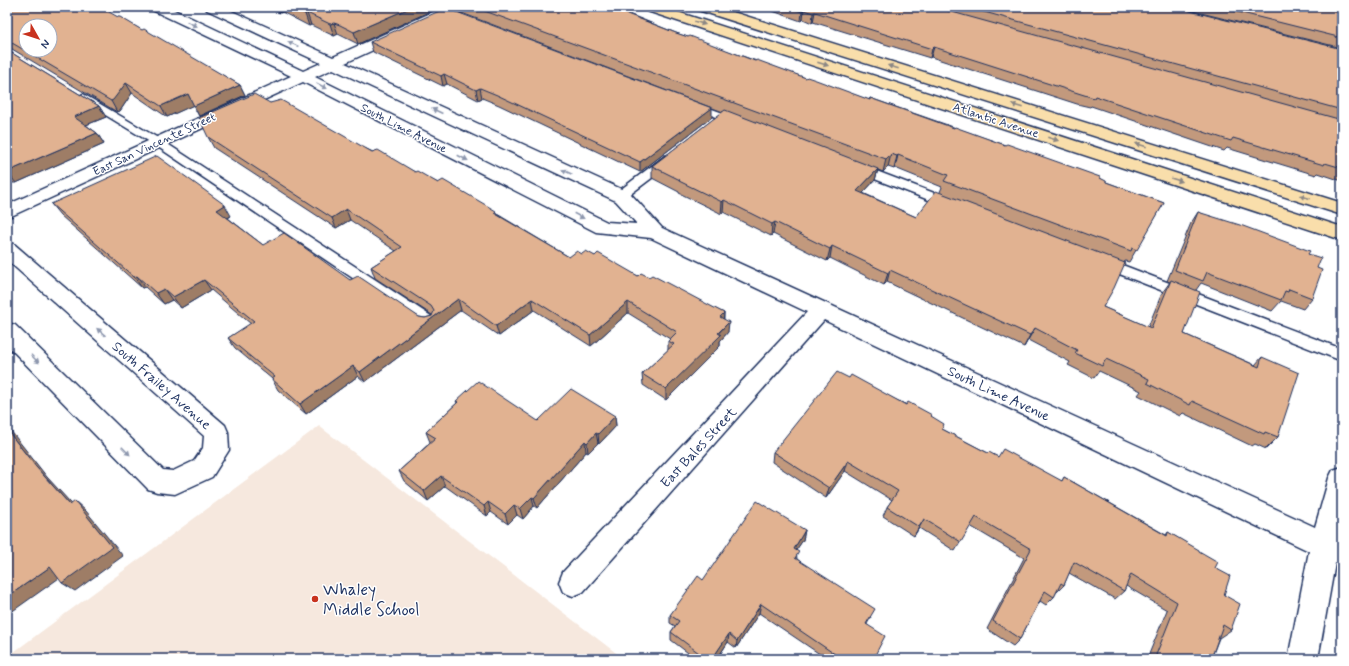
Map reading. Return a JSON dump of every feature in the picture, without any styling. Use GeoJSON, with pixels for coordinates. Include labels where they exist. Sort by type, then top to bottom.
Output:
{"type":"FeatureCollection","features":[{"type":"Feature","properties":{"kind":"main road","name":"Atlantic Avenue"},"geometry":{"type":"LineString","coordinates":[[649,7],[1342,234]]}},
{"type":"Feature","properties":{"kind":"main road","name":"Atlantic Avenue"},"geometry":{"type":"LineString","coordinates":[[703,7],[1342,209]]}},
{"type":"Feature","properties":{"kind":"street","name":"South Lime Avenue"},"geometry":{"type":"LineString","coordinates":[[157,7],[302,76],[603,228],[655,232]]}},
{"type":"Feature","properties":{"kind":"street","name":"South Lime Avenue"},"geometry":{"type":"LineString","coordinates":[[212,7],[620,196],[655,232],[1333,549]]}},
{"type":"Feature","properties":{"kind":"street","name":"East San Vincente Street"},"geometry":{"type":"LineString","coordinates":[[7,212],[333,62],[444,8]]}},
{"type":"Feature","properties":{"kind":"street","name":"South Frailey Avenue"},"geometry":{"type":"LineString","coordinates":[[7,249],[216,432],[216,450],[203,469],[175,483],[156,481],[7,331]]}},
{"type":"Feature","properties":{"kind":"street","name":"East Bales Street"},"geometry":{"type":"LineString","coordinates":[[573,582],[821,310]]}},
{"type":"Feature","properties":{"kind":"street"},"geometry":{"type":"LineString","coordinates":[[1303,659],[1333,549],[1342,478]]}},
{"type":"Feature","properties":{"kind":"lane"},"geometry":{"type":"LineString","coordinates":[[444,8],[467,20]]}},
{"type":"Feature","properties":{"kind":"lane"},"geometry":{"type":"LineString","coordinates":[[73,90],[159,143],[429,322]]}},
{"type":"Feature","properties":{"kind":"lane"},"geometry":{"type":"LineString","coordinates":[[679,100],[746,125]]}},
{"type":"Feature","properties":{"kind":"lane"},"geometry":{"type":"LineString","coordinates":[[710,127],[723,116]]}},
{"type":"Feature","properties":{"kind":"lane"},"geometry":{"type":"LineString","coordinates":[[620,196],[679,151]]}},
{"type":"Feature","properties":{"kind":"lane"},"geometry":{"type":"LineString","coordinates":[[850,165],[962,208]]}},
{"type":"Feature","properties":{"kind":"lane"},"geometry":{"type":"LineString","coordinates":[[1096,260],[1342,355]]}},
{"type":"Feature","properties":{"kind":"shaded area","name":"Whaley Middle School"},"geometry":{"type":"Polygon","coordinates":[[[319,426],[624,659],[7,659],[7,657],[319,426]]]}},
{"type":"Feature","properties":{"kind":"building"},"geometry":{"type":"Polygon","coordinates":[[[7,7],[100,7],[142,30],[144,29],[240,85],[194,106],[188,94],[161,106],[126,83],[111,101],[38,58],[58,58],[58,18],[18,18],[18,46],[7,40],[7,7]]]}},
{"type":"Feature","properties":{"kind":"building"},"geometry":{"type":"Polygon","coordinates":[[[291,7],[412,7],[354,32],[334,23],[330,24],[291,7]]]}},
{"type":"Feature","properties":{"kind":"building"},"geometry":{"type":"Polygon","coordinates":[[[474,7],[614,7],[619,9],[617,10],[676,33],[688,37],[690,36],[755,61],[757,60],[806,78],[816,80],[870,100],[870,98],[954,128],[955,127],[1005,145],[1007,144],[1100,177],[1106,182],[1164,203],[1137,250],[1132,248],[1131,251],[944,181],[948,175],[898,155],[891,154],[886,159],[474,7]]]}},
{"type":"Feature","properties":{"kind":"building"},"geometry":{"type":"Polygon","coordinates":[[[789,7],[934,7],[1342,120],[1342,168],[1325,163],[1324,165],[1233,138],[1231,141],[1095,96],[1094,98],[934,47],[932,49],[815,12],[813,13],[804,10],[802,12],[789,7]]]}},
{"type":"Feature","properties":{"kind":"building"},"geometry":{"type":"Polygon","coordinates":[[[966,7],[1174,7],[1342,49],[1342,110],[966,7]]]}},
{"type":"Feature","properties":{"kind":"building"},"geometry":{"type":"Polygon","coordinates":[[[1218,7],[1342,7],[1342,38],[1218,7]]]}},
{"type":"Feature","properties":{"kind":"building"},"geometry":{"type":"Polygon","coordinates":[[[446,8],[712,108],[640,162],[497,95],[480,88],[476,90],[444,74],[441,76],[370,42],[446,8]]]}},
{"type":"Feature","properties":{"kind":"building"},"geometry":{"type":"Polygon","coordinates":[[[7,50],[99,106],[74,117],[97,133],[7,172],[7,50]]]}},
{"type":"Feature","properties":{"kind":"building"},"geometry":{"type":"Polygon","coordinates":[[[254,94],[270,103],[281,100],[372,152],[378,150],[415,172],[417,171],[438,183],[443,180],[496,211],[494,213],[569,257],[577,251],[582,254],[586,251],[595,256],[598,253],[638,276],[641,273],[649,277],[652,275],[724,313],[720,317],[729,322],[718,333],[721,335],[666,389],[642,374],[674,344],[668,341],[677,332],[628,302],[590,335],[532,299],[496,326],[458,299],[360,372],[353,366],[300,404],[272,379],[275,377],[228,338],[254,321],[204,280],[173,297],[164,289],[156,293],[137,276],[134,277],[51,204],[157,156],[225,205],[217,210],[263,245],[284,233],[350,280],[358,276],[419,317],[425,318],[432,316],[434,311],[431,306],[371,267],[402,247],[346,209],[332,218],[208,137],[199,118],[254,94]]]}},
{"type":"Feature","properties":{"kind":"building"},"geometry":{"type":"Polygon","coordinates":[[[725,110],[878,169],[857,191],[916,217],[936,191],[1125,263],[1114,288],[1103,307],[1151,328],[1171,280],[1200,292],[1184,334],[1259,367],[1262,357],[1299,373],[1278,437],[1265,432],[1264,434],[1192,401],[1190,405],[1147,383],[1149,379],[1106,359],[1102,366],[1075,353],[1077,350],[1035,328],[1030,335],[890,270],[888,273],[832,246],[830,249],[775,222],[772,224],[724,200],[722,202],[652,166],[725,110]]]}},
{"type":"Feature","properties":{"kind":"building"},"geometry":{"type":"Polygon","coordinates":[[[1198,212],[1243,226],[1310,251],[1308,254],[1321,258],[1317,268],[1322,270],[1312,298],[1289,289],[1288,292],[1285,291],[1281,300],[1207,272],[1203,281],[1175,270],[1198,212]]]}},
{"type":"Feature","properties":{"kind":"building"},"geometry":{"type":"Polygon","coordinates":[[[837,372],[849,378],[851,375],[906,405],[908,402],[932,415],[931,416],[944,424],[942,429],[988,453],[989,452],[998,457],[1003,449],[1062,481],[1064,477],[1167,536],[1168,532],[1218,562],[1215,568],[1230,576],[1224,595],[1240,604],[1231,630],[1223,625],[1211,659],[1162,659],[1156,655],[1177,602],[1131,574],[1124,591],[1074,562],[1064,585],[1061,583],[1054,597],[1045,591],[1020,639],[993,621],[1031,549],[976,517],[961,542],[924,519],[919,527],[887,507],[898,491],[848,461],[829,488],[773,452],[837,372]]]}},
{"type":"Feature","properties":{"kind":"building"},"geometry":{"type":"Polygon","coordinates":[[[478,381],[538,421],[571,389],[615,416],[598,434],[596,433],[587,443],[585,441],[534,498],[532,497],[520,509],[514,505],[505,514],[488,502],[484,506],[441,476],[424,491],[399,471],[436,438],[426,432],[478,381]]]}},
{"type":"Feature","properties":{"kind":"building"},"geometry":{"type":"Polygon","coordinates":[[[7,430],[36,467],[70,505],[75,501],[112,547],[62,583],[50,567],[7,597],[7,430]]]}},
{"type":"Feature","properties":{"kind":"building"},"geometry":{"type":"Polygon","coordinates":[[[757,501],[805,530],[794,549],[799,552],[795,558],[875,609],[866,624],[885,636],[873,659],[842,659],[761,604],[737,641],[729,634],[712,659],[707,659],[671,632],[679,621],[670,615],[698,576],[703,580],[757,501]]]}},
{"type":"Feature","properties":{"kind":"place","name":"Whaley Middle School"},"geometry":{"type":"Point","coordinates":[315,599]}}]}
